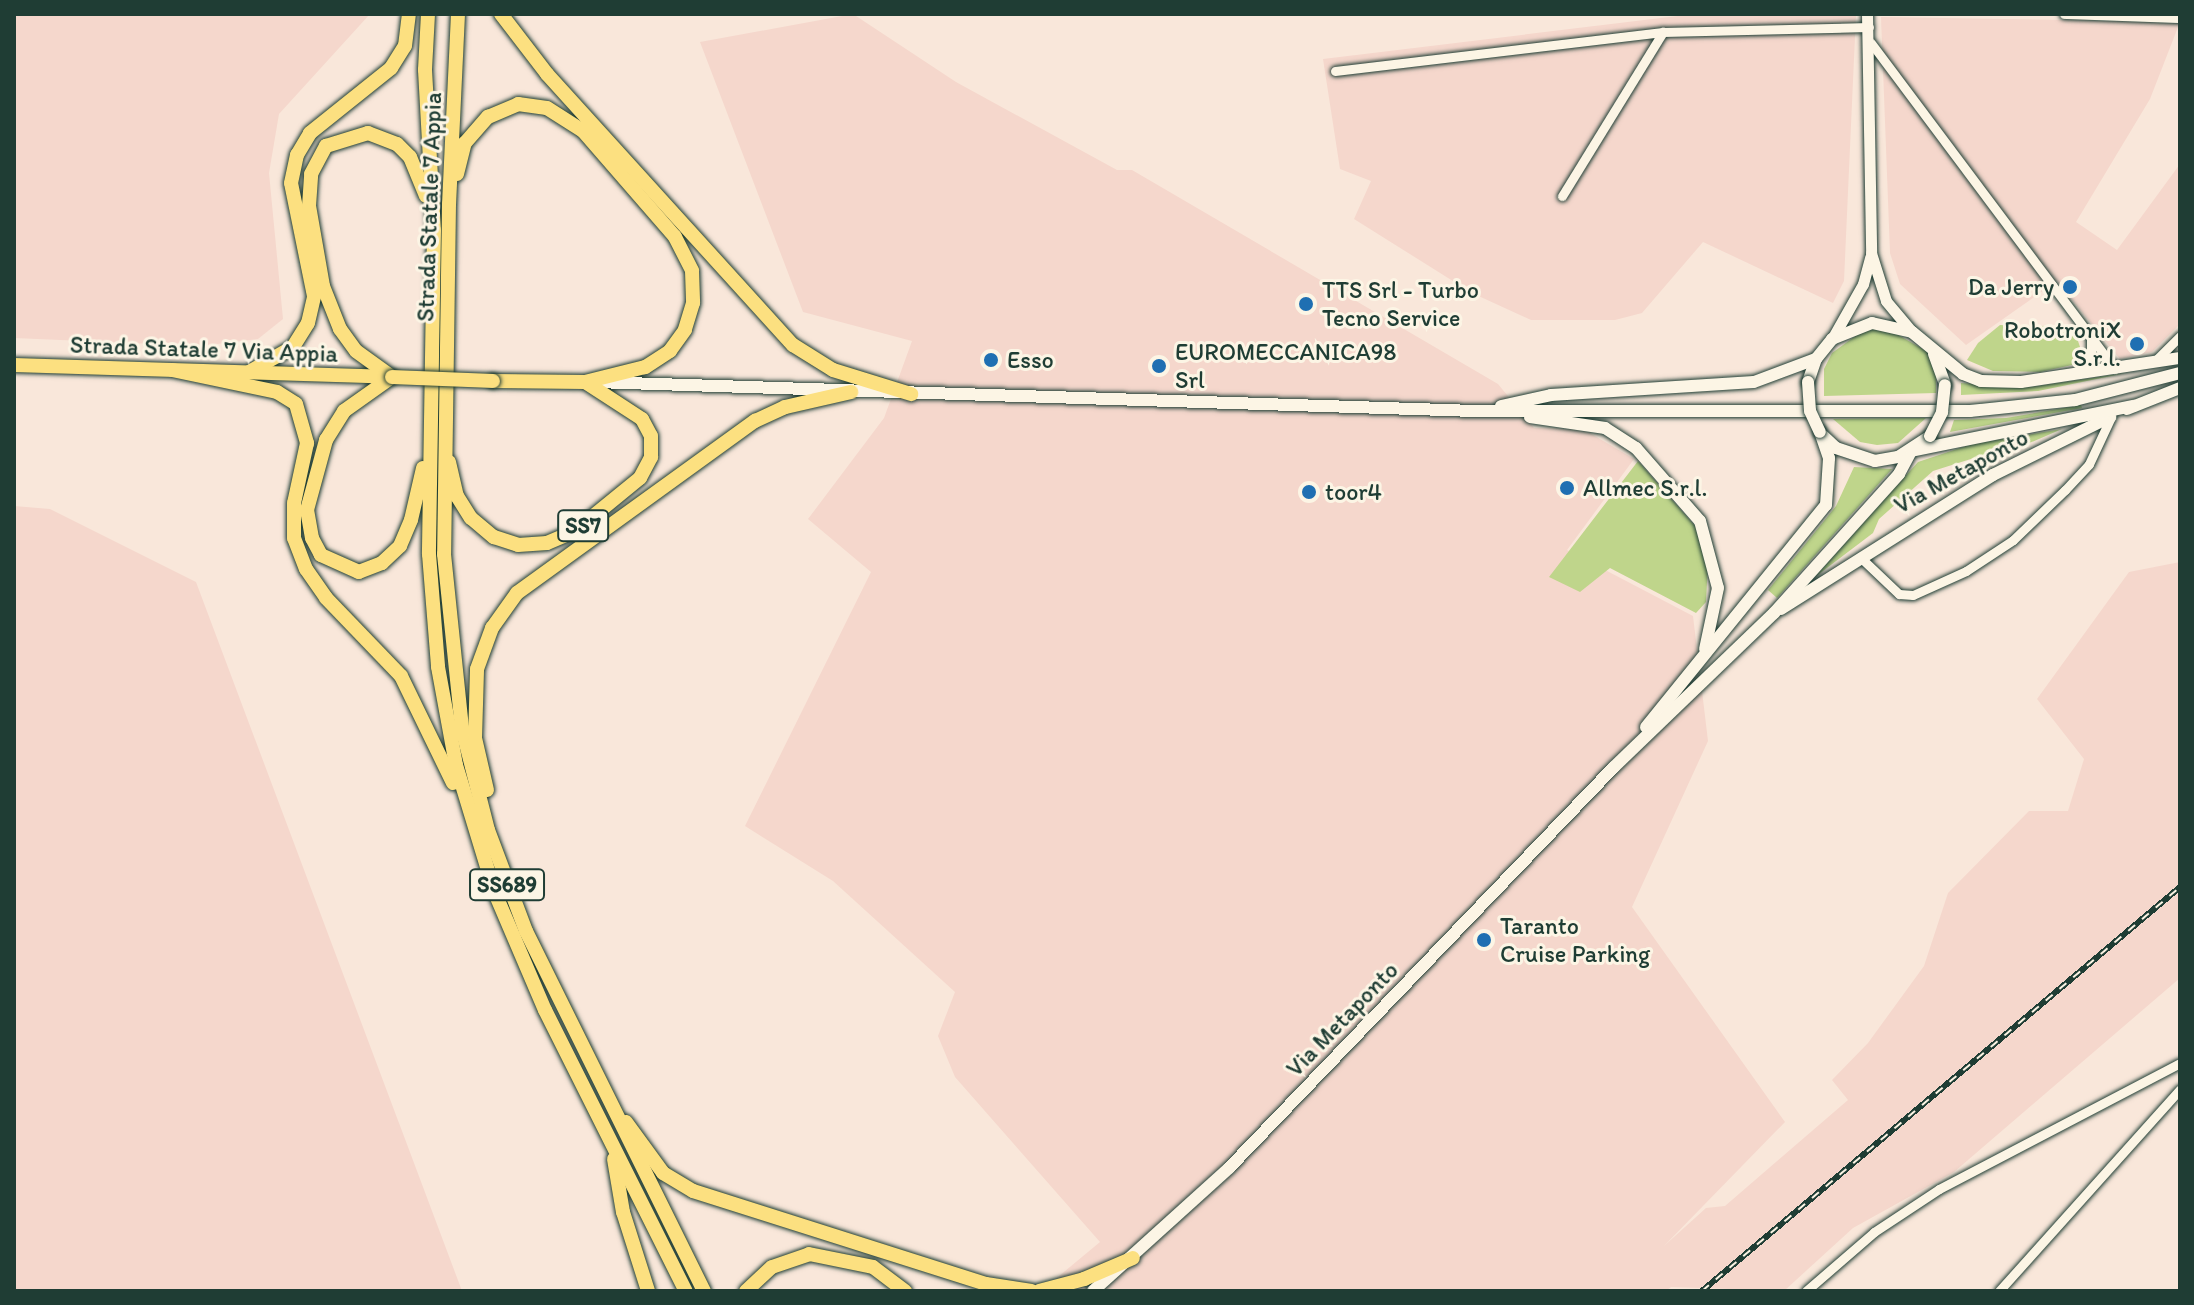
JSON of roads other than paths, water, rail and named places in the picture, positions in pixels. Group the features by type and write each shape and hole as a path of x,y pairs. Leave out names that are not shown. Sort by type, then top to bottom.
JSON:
{"main road":[{"path":"249,372 293,347 308,323 314,296 291,183 297,155 310,133 391,68 405,46 409,14"},
{"name":"Strada Statale 7 Appia","path":"428,14 425,70 434,230 437,402"},
{"name":"Strada Statale 7 Appia","path":"437,402 458,14"},
{"path":"501,14 547,74 793,345 833,370 911,394"},
{"name":"Strada Statale 7 Via Appia","path":"14,365 585,382 645,367 670,351 685,330 693,303 692,271 675,237 583,131 547,108 518,104 488,117 465,143 449,204"},
{"path":"434,230 420,173 397,144 368,133 350,135 318,157 309,206 323,286 340,329 356,351 392,377 344,411 326,440 307,510 312,538 321,555 359,572 382,563 400,546 436,441"},
{"path":"1614,767 1826,505 1829,458 1810,411 1808,382 1816,359 1832,339 1872,323 1912,332 1930,348 1981,381 2079,375 2180,358"},
{"path":"1614,767 1774,613 1899,474 1911,451 1930,436 1942,412 1945,385 1930,348"},
{"path":"1476,411 1551,395 1754,382 1816,359"},
{"path":"172,370 277,392 296,404 307,443 294,503 294,538 306,569 326,598 401,676 481,831"},
{"path":"585,382 1476,411 1970,411 2075,400 2180,373"},
{"name":"SS7","path":"436,441 457,496 471,518 494,537 518,545 547,543 575,531 615,503 640,478 651,457 651,436 642,419 585,382"},
{"name":"Via Metaponto","path":"1774,613 1993,475 2133,406 2180,388"},
{"path":"481,831 490,805 475,738 475,687 485,642 507,604 546,568 755,421 785,407 851,392"},
{"name":"SS689","path":"437,402 429,554 438,667 481,831 545,1010 686,1291"},
{"path":"1820,432 1858,459 1887,460 1911,451 2133,406"},
{"path":"1476,411 1605,428 1657,469 1700,521 1712,552 1718,588 1703,656"},
{"name":"Via Metaponto","path":"1093,1291 1229,1168 1614,767"},
{"name":"SS689","path":"481,831 609,1105 704,1291"},
{"path":"609,1105 663,1173 693,1191 986,1284 1031,1291"},
{"path":"612,1142 623,1212 648,1291"},
{"path":"746,1291 772,1267 809,1254 873,1267 905,1291"},
{"path":"1039,1291 1133,1258"}],"street":[{"path":"2064,14 2180,18"},
{"path":"1335,71 1663,32 1868,20 1871,43 1871,253 1863,284 1832,339"},
{"path":"1562,196 1663,32"},
{"path":"1871,43 2115,369"},
{"path":"1871,253 1886,301 1912,332"},
{"path":"2154,362 2180,336"},
{"path":"2079,375 2091,356 2091,337"},
{"path":"1860,557 1899,594 1913,595 1966,571 2013,540 2065,490 2089,464 2111,417"},
{"path":"1806,1291 1874,1232 1939,1189 2180,1063"},
{"path":"1999,1291 2180,1089"}],"railway":[{"path":"1702,1291 2180,887"}],"place":[{"name":"Da Jerry","path":"2070,287"},
{"name":"TTS Srl - Turbo Tecno Service","path":"1306,304"},
{"name":"RobotroniX S.r.l.","path":"2137,344"},
{"name":"Esso","path":"991,360"},
{"name":"EUROMECCANICA98 Srl","path":"1159,366"},
{"name":"Allmec S.r.l.","path":"1567,488"},
{"name":"toor4","path":"1309,492"},
{"name":"Taranto Cruise Parking","path":"1484,940"}]}
